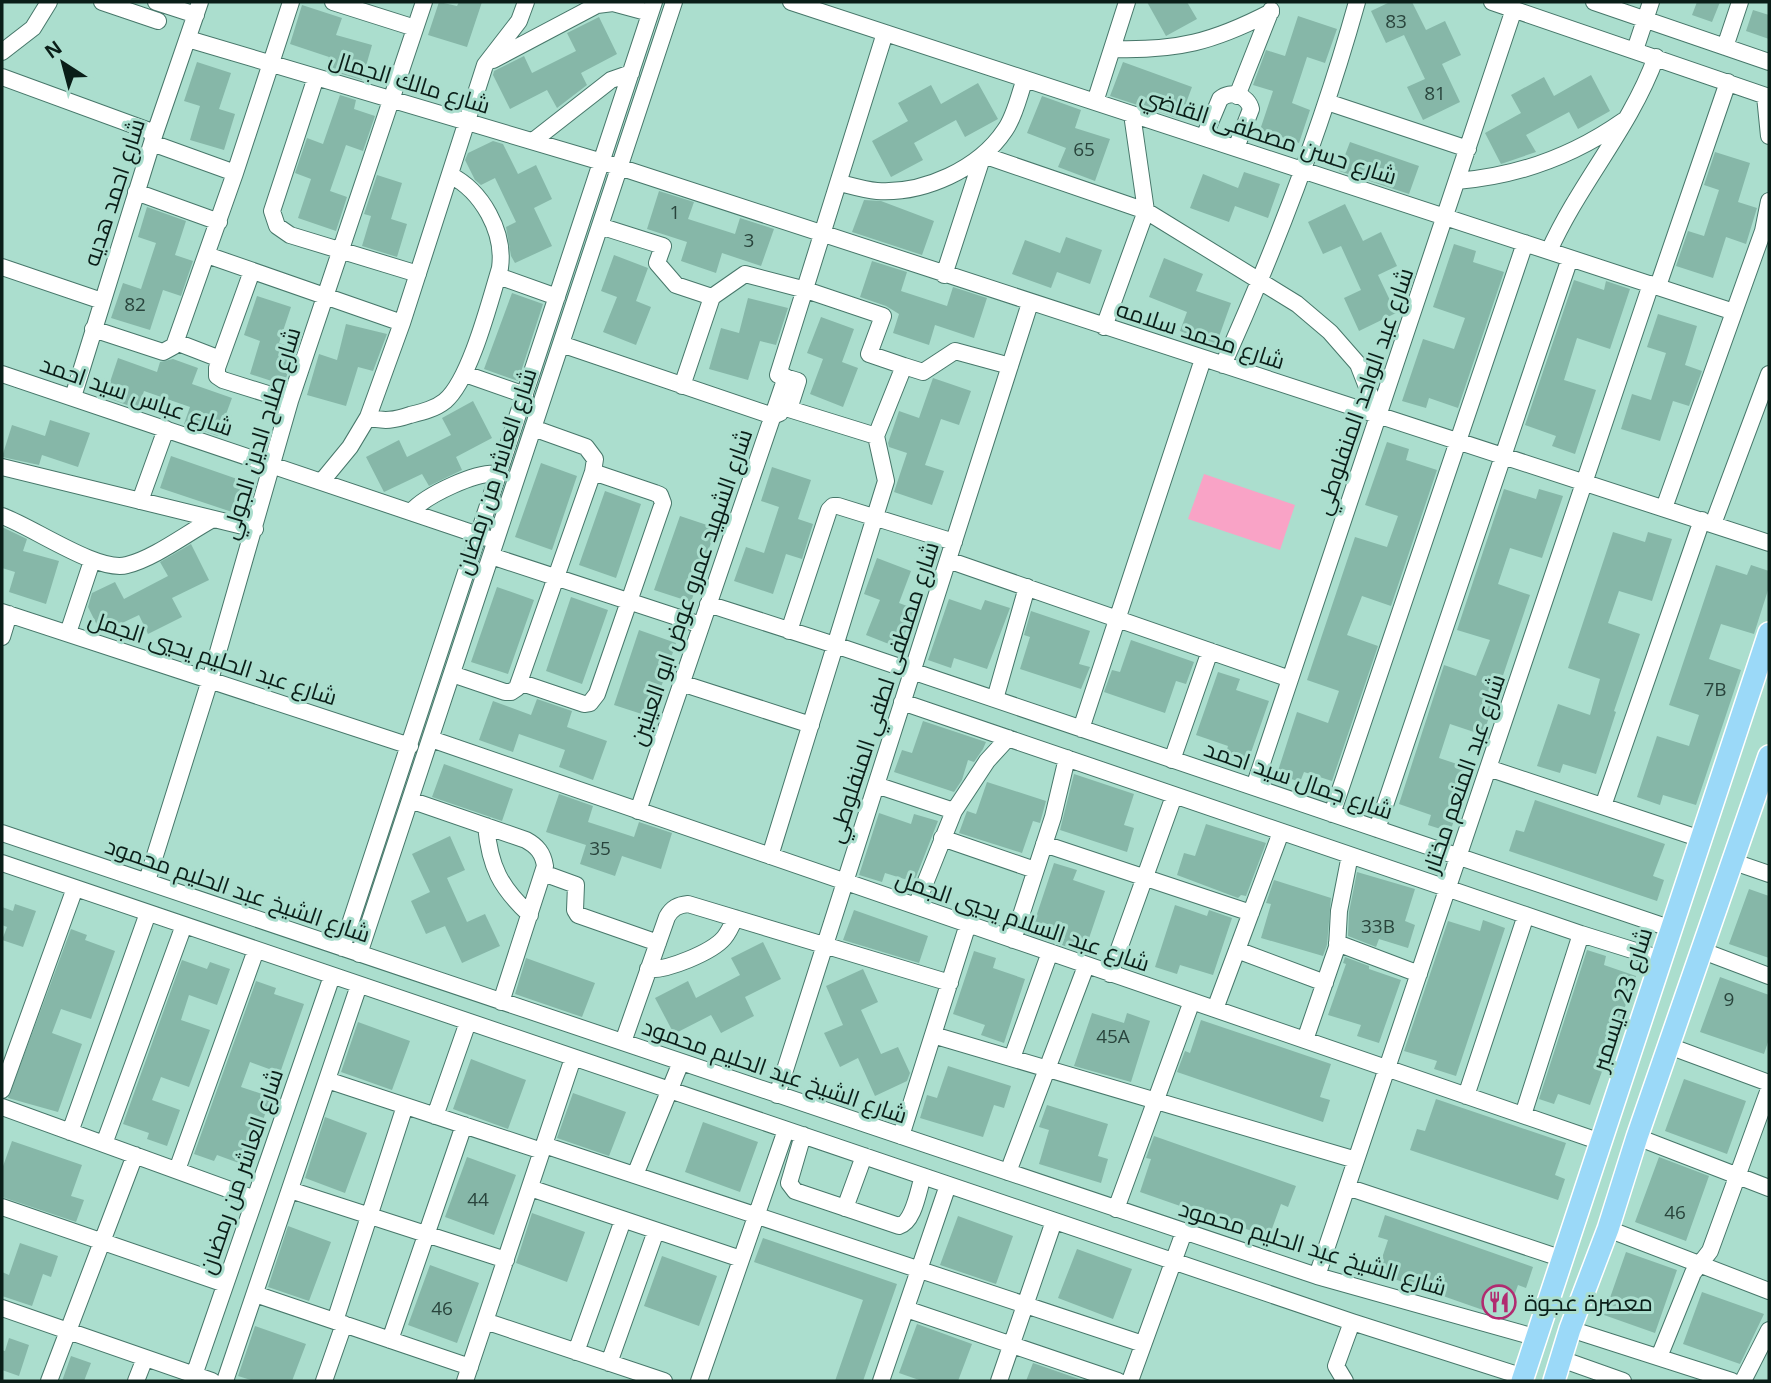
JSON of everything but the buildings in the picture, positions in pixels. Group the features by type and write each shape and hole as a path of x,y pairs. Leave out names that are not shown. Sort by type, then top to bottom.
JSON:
{"main road":[{"name":"شارع 23 ديسمبر","path":"1523,1379 1701,839 1761,686 1769,633"},
{"path":"1554,1381 1769,760"}],"street":[{"path":"2,52 33,28 49,2"},
{"path":"102,2 158,21"},
{"path":"156,2 198,8"},
{"path":"93,329 163,352 171,349 176,342 219,222 291,2"},
{"path":"333,2 415,28"},
{"name":"شارع صلاح الدين الجولي","path":"147,881 255,529 290,401 424,2"},
{"path":"322,481 350,447 368,417 402,323 485,65 519,22 526,2"},
{"name":"شارع العاشر من رمضان","path":"359,954 674,2"},
{"name":"شارع حسن مصطفى القاضي","path":"791,2 1734,312"},
{"path":"1095,102 1128,2"},
{"path":"1223,365 1260,282 1304,170 1356,2"},
{"path":"1492,2 1767,97 1769,136"},
{"path":"1594,2 1769,62"},
{"path":"1635,50 1651,2"},
{"path":"1725,47 1740,2"},
{"path":"485,65 585,7 613,3 652,7"},
{"name":"شارع العاشر من رمضان","path":"342,948 652,7"},
{"path":"1112,49 1154,50 1195,44 1234,31 1273,7"},
{"path":"1237,96 1273,7"},
{"name":"شارع احمد هديه","path":"73,397 136,192 198,8"},
{"name":"شارع عبد الواحد المنفلوطي","path":"1254,787 1514,9"},
{"name":"شارع الشهيد عمرو عوض ابو العينين","path":"789,409 798,381 778,375 824,236 885,33"},
{"name":"شارع مالك الجمال","path":"188,39 619,167"},
{"path":"1549,251 1574,200 1629,117 1644,89 1656,57"},
{"path":"533,141 611,80 631,73"},
{"path":"2,77 235,173"},
{"path":"316,77 272,211 277,226 290,235 418,274"},
{"path":"839,183 878,191 916,188 953,174 983,155 1006,129 1025,79"},
{"name":"شارع عبد المنعم مختار","path":"1317,1276 1584,482 1728,82"},
{"path":"1204,137 1220,99 1225,94 1245,98 1250,102 1251,109 1236,148"},
{"path":"1327,102 1468,149"},
{"path":"1104,327 1146,211 1132,114"},
{"path":"1457,181 1514,173 1545,163 1575,151 1629,117"},
{"path":"983,155 1146,211 1297,304 1337,340 1358,364 1378,415"},
{"path":"944,275 983,155"},
{"name":"شارع محمد سلامه","path":"619,167 1769,544"},
{"path":"368,417 382,421 395,420 434,408 452,394 465,374 502,260 499,235 477,196 465,184 450,175"},
{"path":"136,192 219,222"},
{"path":"1664,508 1763,231 1769,201"},
{"path":"600,226 663,246 657,263 676,285 712,297"},
{"path":"1332,814 1525,243"},
{"path":"207,255 402,323"},
{"path":"1377,829 1570,258"},
{"path":"2,267 102,301"},
{"path":"252,271 216,372 223,380 290,401"},
{"path":"682,386 712,297 744,274 806,290 883,316 869,354 923,372 955,351 1010,366"},
{"path":"498,276 557,297"},
{"name":"شارع مصطفى لطفي المنفلوطي","path":"778,1095 1030,303"},
{"path":"176,342 220,359"},
{"path":"561,344 772,416 789,409 876,436"},
{"path":"1080,729 1203,359"},
{"path":"770,856 886,481 876,436 904,366"},
{"path":"465,374 525,395"},
{"path":"1603,806 1708,522 1769,374"},
{"name":"شارع عباس سيد احمد","path":"2,375 480,535 494,548 556,577 701,625"},
{"name":"شارع الشهيد عمرو عوض ابو العينين","path":"638,811 786,377"},
{"path":"452,674 505,692 512,692 519,682 593,472 595,459 586,447 533,428"},
{"path":"141,501 166,429"},
{"path":"2,467 255,529"},
{"path":"519,682 584,704 590,703 597,694 663,503 662,498 655,493 593,472"},
{"path":"411,512 425,500 477,475 500,474"},
{"path":"789,631 829,510 833,506 954,542"},
{"path":"2,516 107,566 124,566 139,561 213,519"},
{"path":"948,560 1290,679"},
{"path":"68,633 92,561"},
{"path":"995,699 1027,587"},
{"name":"شارع جمال سيد احمد","path":"708,604 1672,929"},
{"path":"2,637 5,613"},
{"name":"شارع عبد الحليم يحيي الجمل","path":"5,613 410,746"},
{"path":"1172,760 1210,651"},
{"path":"681,683 811,724"},
{"path":"902,702 1661,959"},
{"path":"916,906 954,811 987,761 1008,738"},
{"name":"شارع عبد السلام يحيي الجمل","path":"431,739 1601,1142"},
{"path":"1013,940 1044,844 1067,758"},
{"path":"1488,768 1701,839"},
{"path":"876,785 954,811"},
{"path":"1110,974 1174,796"},
{"path":"410,800 534,844 544,857 543,873 502,1002"},
{"path":"486,826 489,852 497,876 511,897 530,915"},
{"path":"1215,1009 1281,832"},
{"name":"شارع الشيخ عبد الحليم محمود","path":"2,833 1317,1276 1538,1338"},
{"path":"942,838 1035,870"},
{"path":"22,870 33,844"},
{"path":"1044,844 1251,913"},
{"path":"1305,1040 1337,943 1339,911 1350,855"},
{"path":"1734,862 1769,874"},
{"path":"2,863 1523,1379"},
{"path":"543,873 576,885 575,910 578,915 658,943"},
{"path":"2,1090 75,888"},
{"path":"622,1042 670,911 681,904 950,983"},
{"path":"70,1132 148,913"},
{"path":"1466,1096 1526,915"},
{"path":"648,969 667,968 711,948 726,936 735,918"},
{"path":"104,1144 184,925"},
{"path":"901,1136 968,925"},
{"path":"1523,1115 1581,934"},
{"path":"1337,943 1419,974"},
{"path":"177,1170 256,950"},
{"path":"1237,950 1325,983"},
{"path":"1703,951 1769,976"},
{"path":"1012,1058 1050,953"},
{"path":"1008,1172 1086,966"},
{"name":"شارع العاشر من رمضان","path":"193,1378 332,976"},
{"path":"225,1381 359,985"},
{"path":"1116,1209 1192,1002"},
{"path":"435,1116 468,1022"},
{"path":"933,1034 1356,1160"},
{"path":"1670,1046 1769,1083"},
{"path":"255,1294 390,1340 467,1374 573,1058"},
{"path":"635,1175 681,1062"},
{"path":"327,1080 464,1125 635,1175 1143,1344"},
{"path":"1659,1357 1693,1273 1710,1251 1769,1089"},
{"path":"324,1381 369,1216 405,1106"},
{"path":"2,1107 255,1199"},
{"path":"390,1340 464,1125"},
{"path":"699,1381 786,1130"},
{"path":"803,1135 789,1183 790,1188 845,1208 903,1225 909,1219 923,1176"},
{"path":"1637,1137 1769,1188"},
{"path":"49,1381 135,1155"},
{"path":"845,1208 863,1156"},
{"path":"881,1381 948,1185"},
{"path":"1347,1187 1563,1259"},
{"path":"530,1188 741,1259"},
{"path":"290,1190 506,1260"},
{"path":"2,1207 225,1284"},
{"path":"576,1352 623,1220"},
{"path":"999,1381 1054,1221"},
{"path":"1608,1229 1769,1291"},
{"path":"608,1363 656,1231"},
{"path":"1130,1381 1184,1232"},
{"path":"2,1308 145,1358 193,1378 212,1381"},
{"path":"906,1309 1118,1381"},
{"path":"485,1321 664,1381"},
{"path":"1345,1381 1336,1366 1352,1322"},
{"path":"1570,1329 1732,1381"},
{"path":"1743,1381 1769,1330"},
{"path":"136,1381 145,1358"},
{"path":"1561,1359 1623,1381"}],"shaded area":[{"path":"1204,474 1295,505 1280,550 1188,519"}],"place":[{"name":"معصرة عجوة","path":"1499,1302"}]}
